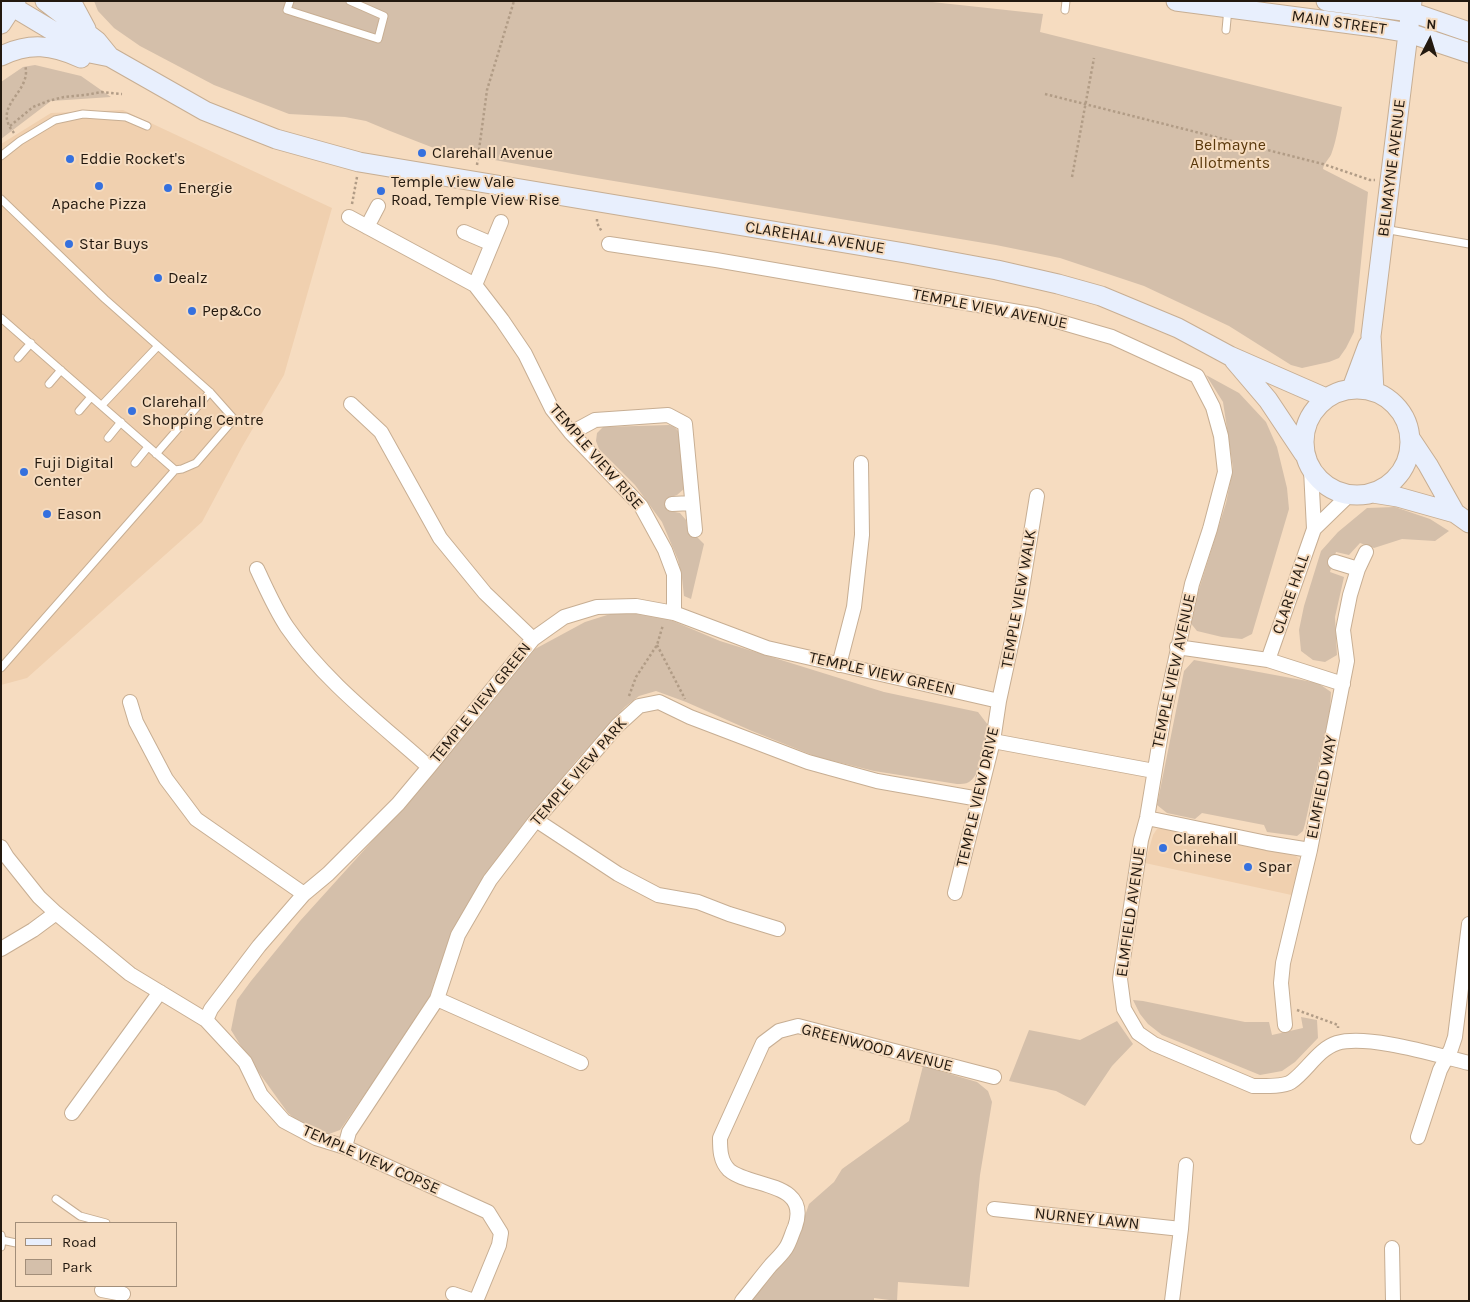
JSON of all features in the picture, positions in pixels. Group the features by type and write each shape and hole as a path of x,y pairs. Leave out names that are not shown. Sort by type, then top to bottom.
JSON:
{"main road":[{"name":"CLAREHALL AVENUE","path":"45,1 97,40 110,57"},
{"path":"71,1 90,36"},
{"name":"MAIN STREET","path":"1176,1 1409,33 1469,54"},
{"name":"MAIN STREET","path":"1326,1 1412,6 1469,32"},
{"name":"CLAREHALL AVENUE","path":"10,3 90,53 110,57 205,111 276,140 359,162 905,253 997,270 1058,284 1101,296 1178,328 1230,356 1326,398"},
{"path":"1,24 10,3"},
{"name":"BELMAYNE AVENUE","path":"1374,391 1371,336 1412,6"},
{"path":"1,56 11,51 38,46 67,52 107,70 129,68"},
{"name":"BELMAYNE AVENUE","path":"1352,388 1371,336"},
{"name":"CLAREHALL AVENUE","path":"1230,356 1268,400 1308,463"},
{"path":"1373,493 1392,482 1403,468 1407,461 1410,438 1402,412 1390,400 1374,391 1352,388 1326,398 1316,407 1307,423 1303,438 1308,463 1322,482 1335,490 1349,494 1373,493 1398,497 1462,518"},
{"path":"1410,438 1462,518"}],"street":[{"path":"367,227 378,206"},
{"name":"TEMPLE VIEW RISE","path":"348,217 474,285 502,320 525,354 552,409 571,433 640,506 665,550 674,574 674,613"},
{"path":"474,285 500,222"},
{"path":"464,232 492,244"},
{"name":"TEMPLE VIEW AVENUE","path":"609,244 716,260 1036,315 1112,337 1197,376 1213,407 1221,436 1225,472 1210,530 1192,584 1177,647 1147,818"},
{"path":"350,404 381,432 440,538 485,593 533,639"},
{"path":"571,433 595,420 668,415 685,424 695,530"},
{"path":"839,665 854,606 862,535 861,463"},
{"name":"CLARE HALL","path":"1268,660 1314,529 1308,463"},
{"name":"CLARE HALL","path":"1314,529 1349,494"},
{"name":"TEMPLE VIEW WALK","path":"999,702 1018,613 1038,496"},
{"path":"672,504 692,503"},
{"name":"ELMFIELD WAY","path":"1285,1025 1281,983 1283,963 1310,850 1347,661 1343,630 1350,595 1358,569 1366,552"},
{"path":"1335,562 1358,569"},
{"path":"257,569 286,626 309,656 343,690 429,767"},
{"name":"TEMPLE VIEW GREEN","path":"206,1020 211,1009 259,946 304,894 328,874 398,804 533,639 564,617 597,607 636,606 674,613 766,648 999,702"},
{"path":"1177,647 1268,660 1342,684"},
{"path":"130,702 136,722 166,779 196,819 304,894"},
{"name":"TEMPLE VIEW PARK","path":"345,1147 349,1132 437,998 458,935 490,880 536,820 617,726 639,706 659,702 690,717 808,762 877,781 979,799"},
{"name":"TEMPLE VIEW DRIVE","path":"955,893 993,741 999,702"},
{"name":"TEMPLE VIEW AVENUE","path":"993,741 1154,771"},
{"path":"1147,818 1310,850"},
{"name":"ELMFIELD AVENUE","path":"1147,818 1140,840 1120,979 1124,1009 1138,1033 1154,1044 1253,1086 1290,1083 1321,1053 1337,1043 1365,1040 1469,1063"},
{"path":"536,820 618,874 658,895 698,902 778,929"},
{"name":"TEMPLE VIEW COPSE","path":"1,847 39,897 56,913 130,974 206,1020 244,1062 261,1095 284,1121 316,1138 345,1147 488,1212 500,1233 500,1245 475,1301"},
{"path":"1,949 33,930 56,913"},
{"path":"1418,1137 1440,1070 1455,1037 1469,924"},
{"path":"72,1113 160,992"},
{"path":"437,998 580,1063"},
{"name":"GREENWOOD AVENUE","path":"742,1301 787,1247 798,1213 795,1204 788,1194 776,1187 739,1176 730,1170 723,1162 720,1150 720,1138 763,1044 779,1031 798,1026 994,1077"},
{"path":"1172,1301 1181,1229 1186,1165"},
{"name":"NURNEY LAWN","path":"994,1209 1181,1229"},
{"path":"1392,1248 1393,1301"},
{"path":"102,1290 124,1293"},
{"path":"453,1294 475,1301"}],"lane":[{"path":"290,1 287,10 378,39 384,16 350,1"},
{"path":"1065,10 1066,1"},
{"path":"1226,30 1228,8"},
{"path":"1,156 20,141 56,120 84,114 126,116 147,126"},
{"path":"1,199 90,286 210,392 234,419 196,463 175,470 1,668"},
{"path":"1384,229 1469,244"},
{"path":"1,318 175,470"},
{"path":"18,358 31,343"},
{"path":"102,405 158,346"},
{"path":"49,384 61,370"},
{"path":"156,454 210,392"},
{"path":"78,411 92,397"},
{"path":"108,438 121,422"},
{"path":"135,463 148,447"},
{"path":"56,1199 80,1216 102,1222"},
{"path":"2,1241 15,1243"}],"path":[{"path":"475,181 487,90 514,1"},
{"path":"20,141 6,118 11,101 23,84 26,76 27,70 23,58"},
{"path":"1072,178 1094,58"},
{"path":"10,126 33,107 48,101 102,92 122,94"},
{"path":"1045,94 1323,164 1370,180 1390,181"},
{"path":"348,217 359,171 359,162"},
{"path":"600,203 597,222 609,244"},
{"path":"628,700 636,677 657,645 666,618 674,613"},
{"path":"657,645 686,702 690,717"},
{"path":"1283,1009 1296,1009 1338,1025 1337,1043"}],"shaded area":[{"name":"Clarehall Shopping Centre","path":"123,110 332,208 284,375 242,447 202,522 27,678 1,685 1,144 51,113"},
{"path":"1164,828 1296,856 1301,861 1296,896 1145,863 1153,835 1157,829"}],"green space":[{"name":"Belmayne Allotments","path":"94,1 923,1 1043,14 1040,32 1342,107 1334,147 1323,169 1368,192 1354,332 1339,358 1302,368 1291,365 1229,326 1144,286 1060,258 996,245 439,150 366,121 345,117 289,114 214,85 140,46 114,28 98,11"},
{"path":"35,65 81,76 111,97 51,101 1,139 1,82 23,67"},
{"path":"1206,375 1239,393 1266,422 1277,447 1287,488 1289,509 1252,634 1242,639 1222,637 1197,631 1189,621 1226,503 1233,468 1223,402"},
{"path":"673,426 681,436 685,488 677,495 668,498 670,511 680,513 686,520 687,527 704,544 691,599 684,596 678,560 662,522 635,485 599,449 596,441 597,433 603,427"},
{"path":"1395,507 1430,519 1449,531 1435,541 1402,539 1374,548 1360,543 1349,555 1336,552 1330,572 1344,577 1335,617 1337,655 1325,662 1313,660 1301,651 1299,630 1304,606 1321,551 1338,532 1367,508"},
{"path":"623,610 666,618 720,641 884,692 978,712 988,725 985,747 978,771 969,782 957,784 874,771 817,757 656,691 639,696 625,707 575,762 489,870 460,919 426,1006 340,1130 329,1134 301,1124 288,1113 247,1056 231,1030 237,1000 300,921 412,797 535,649 585,622"},
{"path":"1194,660 1318,683 1331,692 1330,711 1305,824 1303,831 1297,836 1267,832 1264,825 1202,813 1195,819 1167,813 1157,805 1184,671"},
{"path":"1133,1000 1245,1022 1269,1022 1272,1035 1303,1028 1301,1017 1317,1020 1318,1038 1295,1062 1282,1071 1260,1075 1162,1035 1148,1024"},
{"path":"1117,1021 1133,1044 1112,1066 1085,1106 1056,1091 1009,1081 1029,1030 1080,1040"},
{"path":"923,1066 977,1082 988,1091 992,1102 980,1175 969,1287 898,1282 897,1301 874,1298 874,1301 749,1301 801,1227 809,1204 834,1182 842,1169 909,1121"}],"place":[{"name":"Clarehall Avenue","path":"422,153"},
{"name":"Eddie Rocket's","path":"70,159"},
{"name":"Apache Pizza","path":"99,186"},
{"name":"Energie","path":"168,188"},
{"name":"Temple View Vale Road, Temple View Rise","path":"381,191"},
{"name":"Star Buys","path":"69,244"},
{"name":"Dealz","path":"158,278"},
{"name":"Pep&Co","path":"192,311"},
{"name":"Clarehall Shopping Centre","path":"132,411"},
{"name":"Fuji Digital Center","path":"24,472"},
{"name":"Eason","path":"47,514"},
{"name":"Clarehall Chinese","path":"1163,848"},
{"name":"Spar","path":"1248,867"}]}
